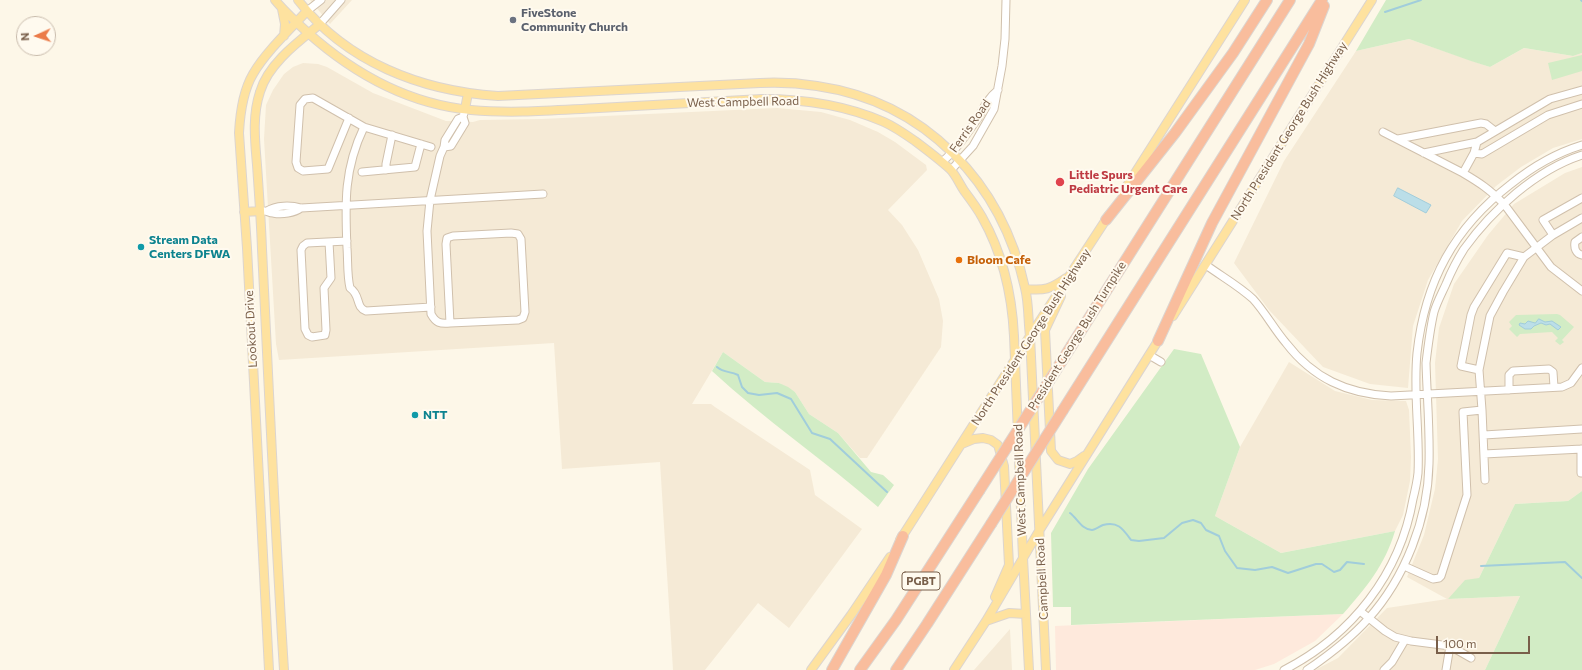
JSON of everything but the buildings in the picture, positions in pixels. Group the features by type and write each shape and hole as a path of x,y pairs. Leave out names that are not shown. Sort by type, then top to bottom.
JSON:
{"highway":[{"path":"1106,220 1179,127 1233,53 1267,0"},
{"name":"President George Bush Turnpike","path":"860,670 896,620 979,491 1290,0"},
{"name":"PGBT","path":"896,670 991,524 1322,0"},
{"path":"1158,341 1212,223 1309,44 1326,0"},
{"path":"832,670 886,576 903,536"}],"main road":[{"name":"West Campbell Road","path":"275,0 296,22 347,65 382,85 464,113 516,112 762,99 794,99 834,105 883,122 898,129 942,162 951,170 982,216 989,230 1004,272 1013,315 1029,670"},
{"name":"West Campbell Road","path":"298,0 319,25 350,50 375,64 419,82 443,89 468,94 498,96 760,82 792,82 846,92 876,102 892,109 925,130 961,161 984,190 999,215 1014,250 1026,289 1030,336 1039,531"},
{"name":"North President George Bush Highway","path":"811,670 876,579 1245,0"},
{"name":"North President George Bush Highway","path":"954,670 986,621 1039,531 1372,0"},
{"path":"281,8 285,24 284,36"},
{"name":"Lookout Drive","path":"269,670 239,133 241,111 252,75 259,64 307,11"},
{"name":"Lookout Drive","path":"284,670 273,496 267,354 264,211 254,123 260,89 269,72 287,53 319,25"},
{"path":"464,113 468,94"},
{"path":"244,212 264,211"},
{"path":"1026,289 1040,291 1048,290 1070,275"},
{"path":"1070,275 1045,330 1051,451 1058,460 1070,464 1077,461 1090,451"},
{"path":"252,354 267,354"},
{"path":"962,444 979,438 991,440 998,445 1004,466 1009,565 986,621"},
{"name":"Campbell Road","path":"1039,531 1046,670"},
{"path":"986,621 1009,613 1026,614"}],"street":[{"path":"307,11 321,0"},
{"path":"319,25 341,0"},
{"name":"Ferris Road","path":"951,170 961,161 973,146 994,109 1005,32 1006,0"},
{"name":"Ferris Road","path":"942,162 952,153 978,117 989,97 998,89"},
{"path":"1424,153 1477,142 1541,104 1582,90"},
{"path":"349,118 328,169 303,171 298,168 296,162 300,105 305,99 313,98 349,118 364,127 431,147"},
{"path":"1541,104 1548,115"},
{"path":"1474,154 1482,154 1548,115 1582,104"},
{"path":"450,323 446,244 447,238 453,236 511,232 518,234 521,239 525,312 523,318 518,320 441,324 435,321 431,314 427,231 430,200 440,156 444,147 444,140 458,119 464,113"},
{"path":"444,147 450,146 465,123 464,113"},
{"path":"1398,139 1481,123 1486,124 1495,131"},
{"path":"453,126 460,131"},
{"path":"364,127 354,149 350,166 345,205 350,288 355,291 362,310 366,311 430,307"},
{"path":"1383,132 1483,184 1504,204 1551,268 1582,291"},
{"path":"386,170 392,135"},
{"path":"1463,173 1474,154 1477,142"},
{"path":"362,172 415,168 421,144"},
{"path":"1284,670 1321,648 1347,626 1360,612 1387,574 1402,542 1411,509 1418,474 1415,378 1417,352 1424,312 1434,281 1449,250 1471,220 1496,196 1527,171 1564,150 1582,145"},
{"path":"1307,670 1336,650 1369,618 1392,586 1404,566 1418,528 1428,482 1429,464 1426,363 1434,311 1456,262 1465,248 1504,204 1521,188 1556,166 1582,155"},
{"path":"264,211 272,207 295,206 301,208 543,194"},
{"path":"1553,235 1543,220 1582,198"},
{"path":"1485,480 1484,435 1479,370 1490,316 1524,257 1553,235 1582,218"},
{"path":"1582,237 1575,242 1574,247 1577,252 1582,255"},
{"path":"329,242 331,278 324,288 326,330 325,335 312,337 308,335 305,329 302,246 307,243 347,241"},
{"path":"1479,370 1461,366 1474,307 1507,253 1524,257"},
{"path":"1206,265 1243,291 1253,300 1298,358 1319,375 1353,391 1376,395 1562,387 1571,383 1582,368"},
{"path":"1149,355 1161,362"},
{"path":"1509,390 1509,375 1513,371 1549,369 1553,372 1554,387"},
{"path":"1404,566 1434,579 1441,576 1467,495 1463,412 1482,410"},
{"path":"1484,435 1582,429"},
{"path":"1484,454 1581,449 1581,473"},
{"path":"1360,612 1385,631 1405,640 1450,646 1471,658"},
{"path":"1384,670 1392,662 1405,640"},
{"path":"1446,670 1450,646"}],"shaded area":[{"path":"310,0 352,0 330,24"},
{"path":"1409,39 1490,67 1524,48 1573,56 1582,53 1582,139 1553,148 1521,167 1496,186 1462,221 1428,280 1413,326 1408,388 1370,384 1323,367 1269,310 1234,263 1284,161 1356,51"},
{"path":"303,63 318,64 327,67 373,93 446,121 473,122 480,120 541,119 777,108 821,112 850,120 878,132 895,142 926,165 927,170 888,210 902,225 918,250 939,299 943,321 941,347 867,458 860,458 838,433 809,414 795,392 779,383 765,382 723,352 692,404 711,404 810,470 815,495 862,529 789,628 758,603 705,670 673,670 660,462 562,469 554,343 279,360 276,344 264,139 266,105 273,90 284,74 293,67"},
{"path":"1582,167 1582,491 1568,501 1515,504 1479,578 1448,599 1520,596 1485,670 1315,670 1338,658 1387,608 1447,599 1407,577 1424,535 1435,489 1438,459 1435,363 1439,328 1454,284 1488,235 1514,204 1565,173"},
{"path":"1289,362 1335,391 1372,400 1406,401 1409,410 1411,457 1410,481 1403,515 1395,531 1281,553 1215,516 1240,447"},
{"path":"1343,614 1315,641 1274,664 1255,670 1056,670 1055,626"},
{"path":"1010,629 1012,670 974,670"}],"green space":[{"path":"1386,0 1582,0 1582,53 1573,56 1524,48 1490,67 1409,39 1356,51"},
{"path":"1582,55 1582,71 1552,80 1548,63"},
{"path":"1557,314 1574,327 1562,340 1564,342 1560,345 1555,341 1558,338 1552,332 1520,334 1517,337 1509,329 1512,326 1509,322 1516,315"},
{"path":"1174,349 1201,354 1240,447 1215,516 1281,553 1395,531 1386,555 1374,576 1343,614 1071,625 1071,607 1053,607 1051,533 1088,469"},
{"path":"723,352 765,382 779,383 795,392 809,414 838,433 871,472 883,475 894,485 878,507 732,389 712,371"},
{"path":"1582,491 1582,670 1485,670 1520,596 1448,599 1465,580 1479,578 1515,504 1568,501"}],"water":[{"path":"1398,188 1431,205 1426,213 1394,196"},
{"path":"1539,319 1545,322 1552,321 1561,327 1558,330 1550,324 1546,325 1541,323 1531,329 1525,329 1519,325 1520,323 1525,324 1528,321 1535,323"}],"waterway":[{"path":"1385,12 1421,0"},
{"path":"717,367 738,375 742,387 748,393 759,395 777,393 791,399 812,433 830,439 887,492"},
{"path":"1070,513 1085,528 1093,530 1103,525 1113,524 1123,529 1131,540 1139,541 1164,538 1182,523 1193,520 1201,523 1206,530 1219,536 1225,551 1237,568 1255,570 1272,567 1288,573 1316,564 1322,564 1334,572 1340,570 1347,562 1364,564"},
{"path":"1481,566 1565,562 1582,578"}],"place":[{"name":"FiveStone Community Church","path":"513,20"},
{"name":"Little Spurs Pediatric Urgent Care","path":"1060,182"},
{"name":"Stream Data Centers DFWA","path":"141,247"},
{"name":"Bloom Cafe","path":"959,260"},
{"name":"NTT","path":"415,415"}]}
